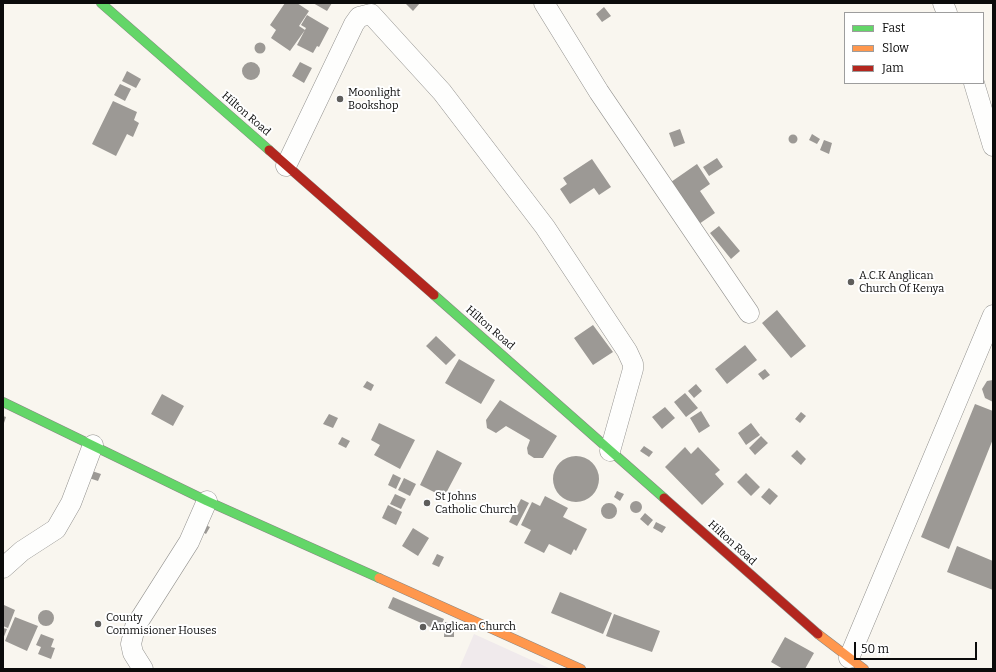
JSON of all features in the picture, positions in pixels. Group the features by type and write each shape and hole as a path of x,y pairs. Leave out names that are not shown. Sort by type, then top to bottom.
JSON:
{"street":[{"name":"Hilton Road","path":"101,3 805,624 856,663"},
{"path":"544,3 599,92 749,313"},
{"path":"286,166 354,24 359,17 371,14 442,92 545,227 627,351 633,364 633,369 610,451"},
{"path":"974,84 993,146"},
{"path":"856,663 993,315"},
{"path":"3,402 207,501 581,669"},
{"path":"3,568 22,551 56,529 71,503 93,445"},
{"path":"143,669 133,653 131,644 135,627 190,542 207,501"}],"shaded area":[{"path":"474,634 551,669 459,669"}],"building":[{"path":"285,3 297,3 309,11 299,26 305,30 290,51 271,38 276,30 270,25"},
{"path":"313,3 332,3 327,11"},
{"path":"405,3 420,3 413,11"},
{"path":"604,7 611,16 602,22 596,14"},
{"path":"307,15 329,28 319,47 317,46 313,53 297,45 306,28 301,25"},
{"path":"260,42 264,44 266,48 264,52 260,54 256,52 254,48 256,44"},
{"path":"251,62 257,65 260,71 257,77 251,80 245,77 242,71 245,65"},
{"path":"300,62 312,68 304,83 292,76"},
{"path":"127,71 141,79 136,88 122,81"},
{"path":"120,84 131,89 125,101 114,95"},
{"path":"113,101 137,112 134,120 139,123 133,137 127,134 116,156 92,144"},
{"path":"680,129 685,143 674,147 669,133"},
{"path":"793,134 798,139 793,144 788,139"},
{"path":"812,134 820,139 817,144 809,140"},
{"path":"824,140 832,143 829,154 820,150"},
{"path":"717,158 723,167 709,176 703,167"},
{"path":"592,159 611,187 599,195 594,188 570,204 560,189 567,184 563,178"},
{"path":"697,164 710,184 700,191 715,213 699,224 671,182"},
{"path":"719,226 740,251 731,259 710,233"},
{"path":"777,310 806,346 791,358 762,323"},
{"path":"593,325 613,352 593,365 574,338"},
{"path":"436,336 456,355 446,365 426,346"},
{"path":"745,345 757,360 727,384 715,369"},
{"path":"459,359 495,380 481,404 445,383"},
{"path":"765,369 770,375 763,380 758,374"},
{"path":"993,380 993,402 985,398 982,389 987,381"},
{"path":"367,381 374,385 371,391 363,387"},
{"path":"696,384 702,391 694,398 688,391"},
{"path":"685,393 698,408 686,417 674,402"},
{"path":"162,394 184,406 173,426 151,414"},
{"path":"500,400 557,436 543,458 534,458 528,454 527,448 530,440 506,426 496,433 487,428 486,420"},
{"path":"975,404 993,411 993,439 949,549 921,537"},
{"path":"665,407 675,418 662,429 652,417"},
{"path":"701,411 710,426 699,433 690,418"},
{"path":"801,412 806,416 800,423 795,419"},
{"path":"329,414 338,418 333,428 323,424"},
{"path":"3,416 6,417 3,426"},
{"path":"379,423 415,440 400,469 374,455 380,445 371,440"},
{"path":"751,423 760,435 746,445 738,433"},
{"path":"761,436 768,443 755,455 749,448"},
{"path":"342,437 350,441 346,448 338,444"},
{"path":"644,446 653,452 649,457 640,451"},
{"path":"685,447 691,454 698,447 720,470 715,474 724,484 702,505 665,467"},
{"path":"437,450 462,463 444,497 420,485"},
{"path":"797,450 806,459 801,465 791,456"},
{"path":"581,456 593,462 598,470 598,488 593,496 585,501 571,502 559,496 554,488 553,474 559,462 567,457"},
{"path":"92,471 101,474 98,481 89,478"},
{"path":"746,473 760,487 751,496 737,482"},
{"path":"393,474 401,478 396,489 388,485"},
{"path":"404,478 416,484 410,496 398,490"},
{"path":"769,488 778,496 770,505 761,497"},
{"path":"617,491 624,494 620,501 614,497"},
{"path":"395,494 406,499 401,509 390,504"},
{"path":"545,496 568,508 563,517 587,529 576,551 574,549 571,555 549,544 544,553 524,543 531,530 521,525 532,502 540,506"},
{"path":"521,499 529,503 517,526 509,522"},
{"path":"634,501 638,501 642,507 638,513 634,513 630,509 630,505"},
{"path":"609,503 616,508 617,511 612,518 609,519 602,514 601,511 606,504"},
{"path":"388,505 402,512 396,525 382,518"},
{"path":"645,513 653,520 648,526 640,519"},
{"path":"656,522 666,527 662,533 653,528"},
{"path":"203,524 210,527 206,534 199,530"},
{"path":"413,528 429,538 418,556 402,546"},
{"path":"957,546 993,561 993,590 947,572"},
{"path":"437,554 444,557 439,567 432,564"},
{"path":"560,592 612,613 603,634 551,613"},
{"path":"393,597 444,619 439,631 388,608"},
{"path":"4,605 15,610 8,628 3,626"},
{"path":"43,610 49,610 54,615 52,624 49,626 43,626 38,621 38,615"},
{"path":"614,614 660,631 652,652 606,636"},
{"path":"15,617 38,626 27,651 5,641"},
{"path":"445,622 454,622 454,637 444,637"},
{"path":"3,628 7,629 3,639"},
{"path":"41,634 54,639 51,647 55,648 51,659 38,654 41,647 36,645"},
{"path":"785,637 814,653 805,669 783,669 771,662"}],"traffic: fast":[{"path":"101,3 269,150"},
{"path":"434,295 664,498"},
{"path":"3,402 207,501 379,578"}],"traffic: slow":[{"path":"379,578 581,669"},
{"path":"818,634 864,669"}],"traffic: jam":[{"path":"269,150 434,295"},
{"path":"664,498 818,634"}],"place":[{"name":"Moonlight Bookshop","path":"340,99"},
{"name":"A.C.K Anglican Church Of Kenya","path":"851,282"},
{"name":"St Johns Catholic Church","path":"427,503"},
{"name":"County Commisioner Houses","path":"98,624"},
{"name":"Anglican Church","path":"423,627"}]}
